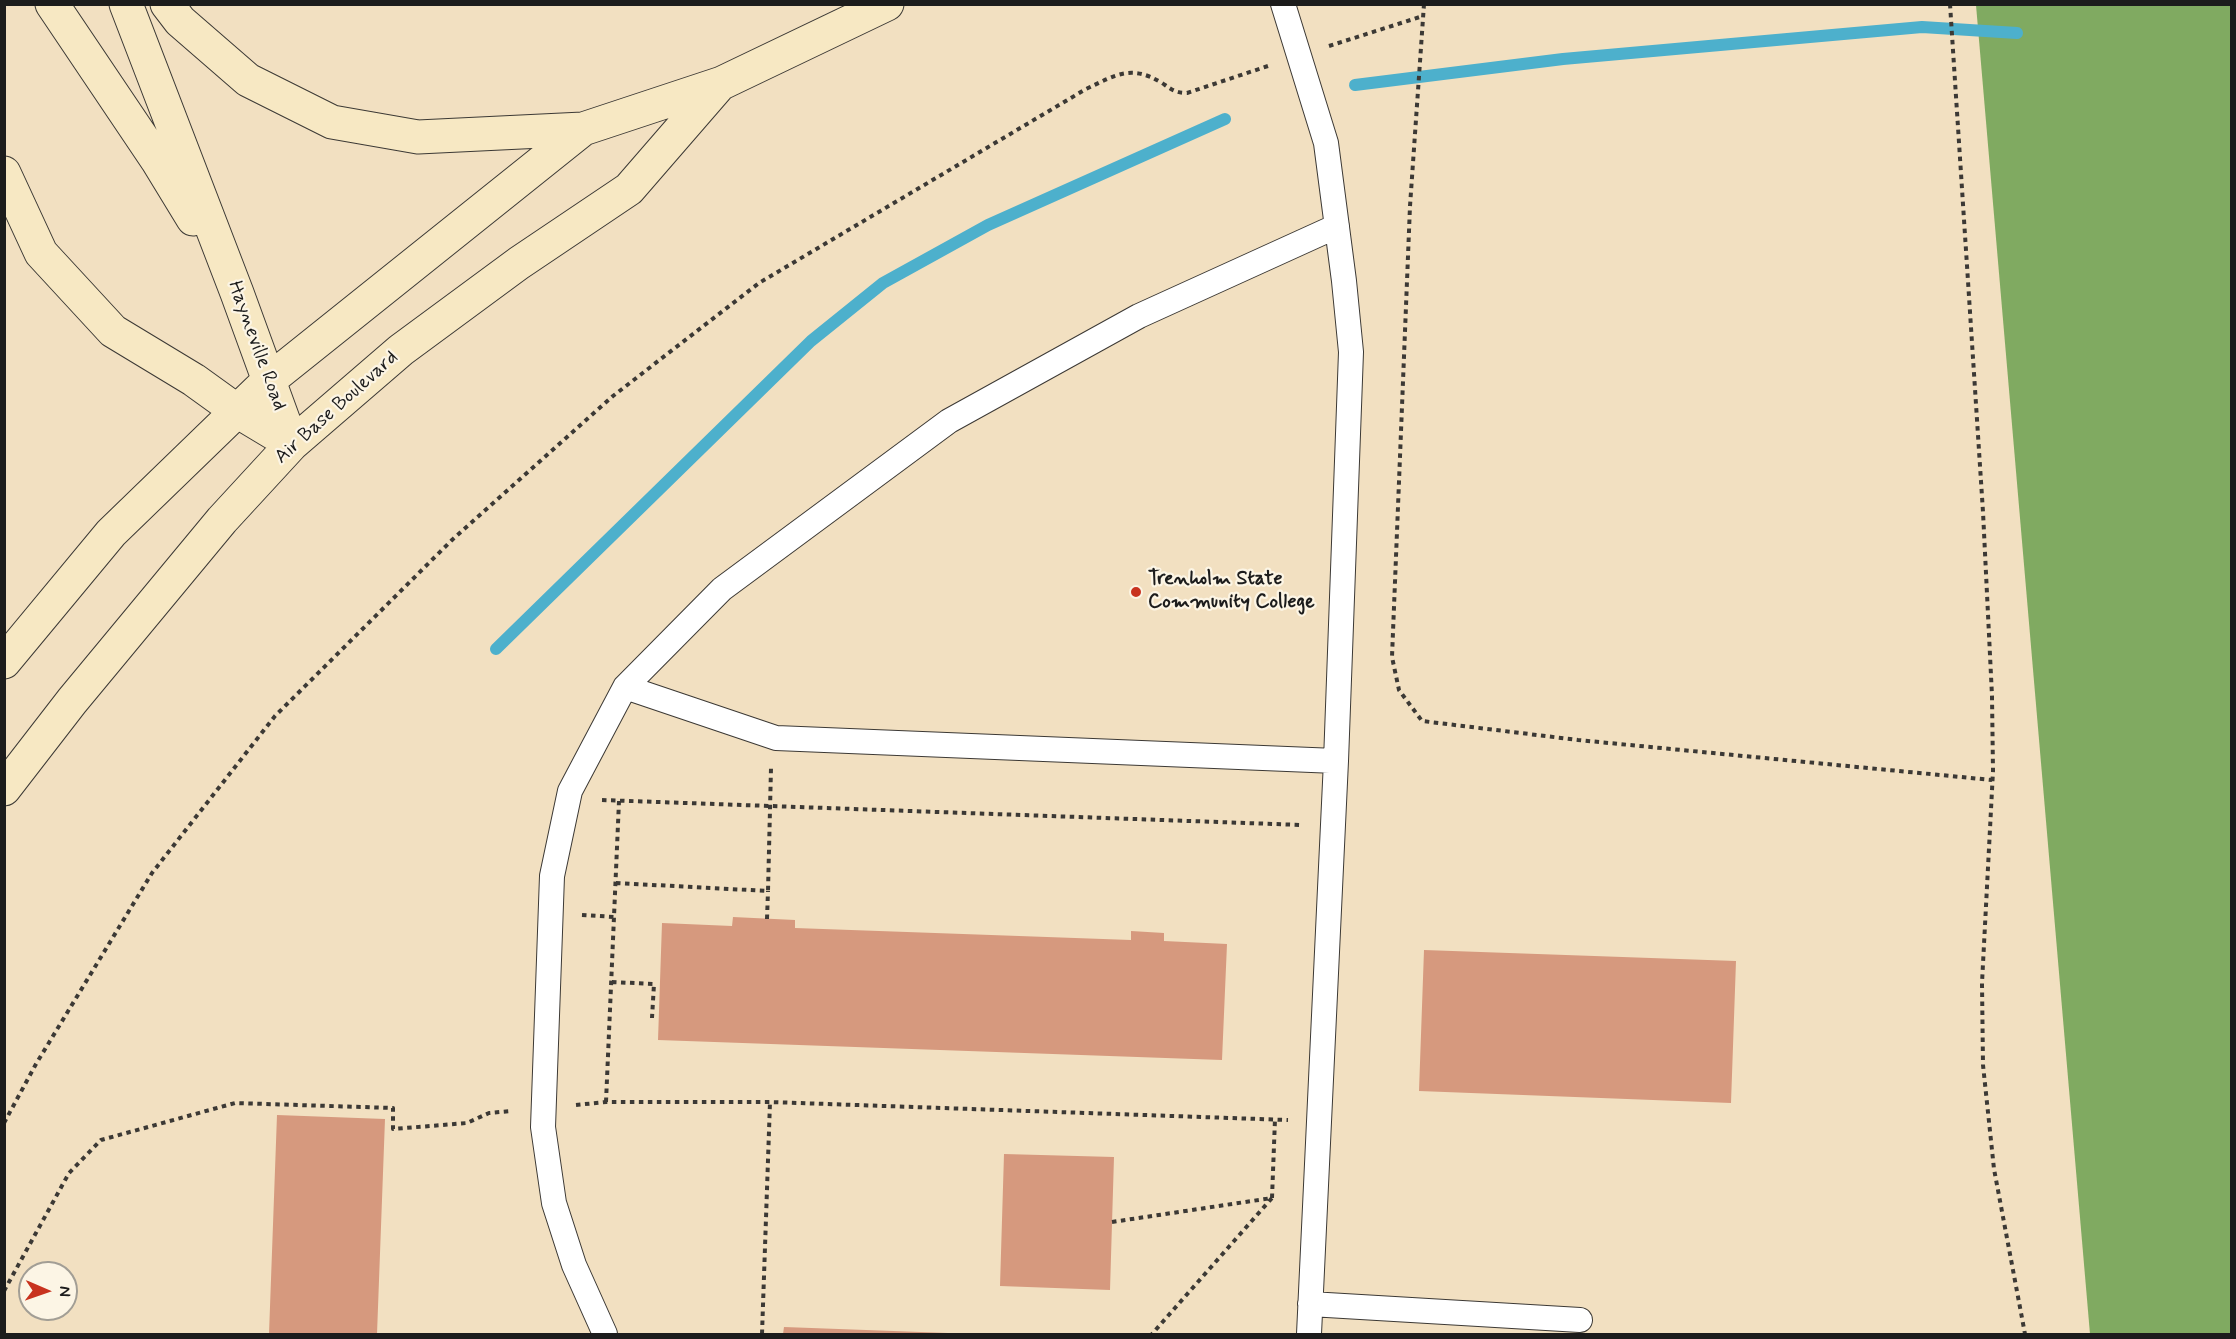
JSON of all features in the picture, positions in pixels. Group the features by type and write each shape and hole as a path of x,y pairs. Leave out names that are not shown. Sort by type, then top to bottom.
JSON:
{"street":[{"path":"52,4 157,160 237,293"},
{"name":"Hayneville Road","path":"126,4 237,293 292,444"},
{"path":"167,4 180,21 248,80 332,122 418,137 583,129"},
{"name":"Air Base Boulevard","path":"4,662 111,533 268,381 583,129 722,82 887,4"},
{"name":"Air Base Boulevard","path":"4,789 72,701 222,520 292,444 401,350 519,263 629,189 722,82"},
{"name":"Hayneville Road","path":"4,173 41,253 113,331 194,380 237,411 292,444"}],"lane":[{"path":"1283,4 1326,143 1351,352 1336,761 1309,1335"},
{"path":"605,1335 574,1265 554,1203 543,1127 552,876 570,791 625,687 722,589 949,421 1139,316 1337,226"},
{"path":"625,687 772,737 1336,761"},
{"path":"1310,1304 1580,1320"}],"path":[{"path":"1424,4 1410,218 1392,657 1399,690 1422,721 1578,740 1992,780"},
{"path":"1951,7 1983,512 1992,696 1992,780 1982,983 1983,1065 1994,1169 2025,1335"},
{"path":"4,1123 36,1064 152,873 275,716 452,540 613,396 759,283 1086,89 1122,73 1148,75 1176,93 1187,93 1423,16"},
{"path":"767,919 772,737"},
{"path":"569,799 1333,826"},
{"path":"606,1102 619,801"},
{"path":"616,883 768,891"},
{"path":"612,982 654,984 652,1018"},
{"path":"4,1291 69,1173 101,1140 235,1103 393,1108 393,1129 467,1123 489,1113 606,1102 770,1102 1318,1121"},
{"path":"762,1335 770,1102"},
{"path":"1152,1335 1272,1198 1275,1119"},
{"path":"1112,1222 1272,1198"}],"green space":[{"path":"1976,5 2231,5 2231,1334 2090,1334"}],"building":[{"path":"733,917 795,920 795,928 1131,940 1131,931 1164,933 1164,941 1227,944 1222,1060 658,1040 662,923 732,926"},
{"path":"1424,950 1736,961 1731,1103 1419,1091"},
{"path":"277,1115 385,1119 377,1334 269,1334"},
{"path":"1004,1154 1114,1157 1110,1290 1000,1286"},
{"path":"784,1327 948,1333 948,1334 783,1334"}],"waterway":[{"path":"1355,85 1563,59 1922,27 2017,33"},
{"path":"496,649 811,341 883,283 988,225 1225,119"}],"place":[{"name":"Trenholm State Community College","path":"1136,592"}]}
